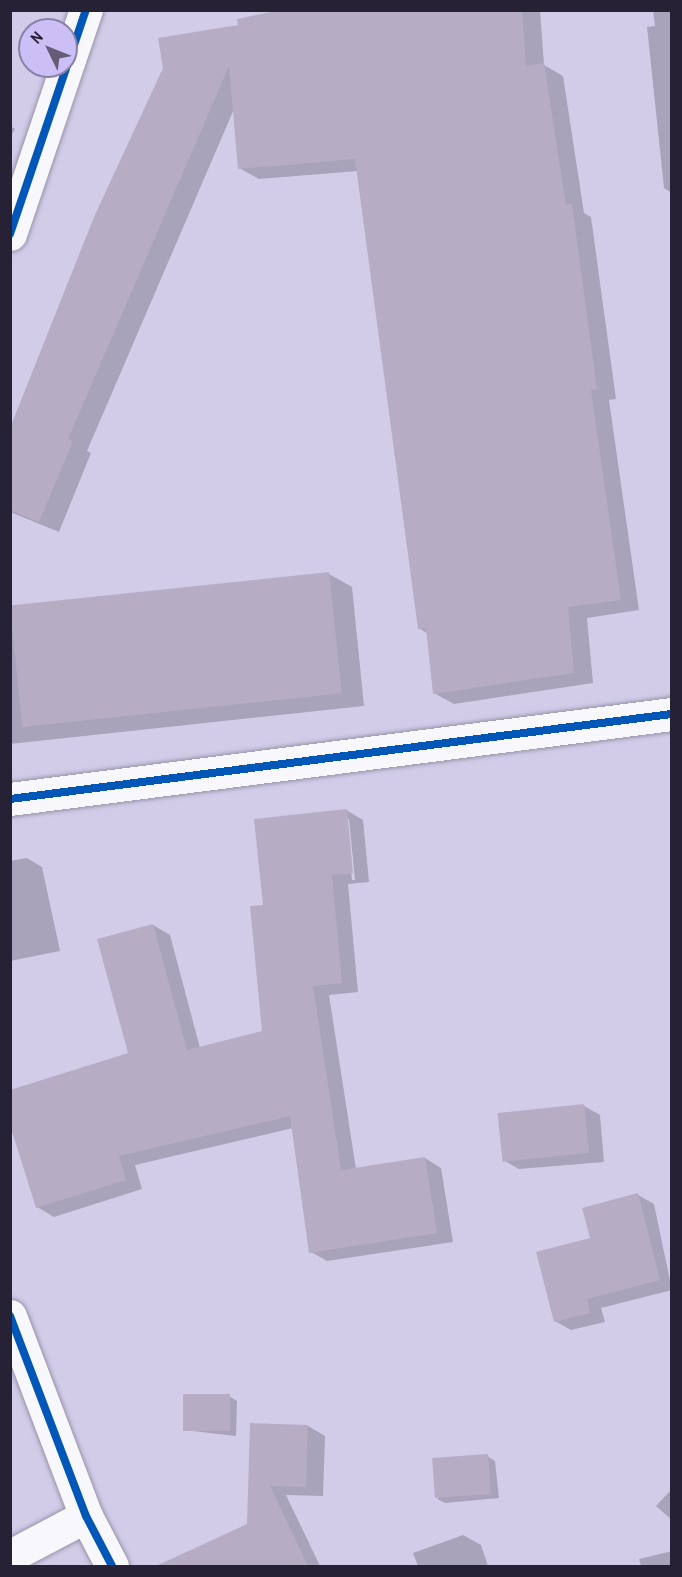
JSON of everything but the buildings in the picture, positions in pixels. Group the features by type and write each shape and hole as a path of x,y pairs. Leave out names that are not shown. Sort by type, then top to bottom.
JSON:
{"street":[{"path":"10,234 86,10"},
{"path":"10,799 672,714"},
{"path":"10,1316 86,1516 112,1566"},
{"path":"10,1556 86,1516"}],"cycle path":[{"path":"10,234 86,10"},
{"path":"10,799 672,714"},
{"path":"10,1316 86,1516 112,1566"}]}
